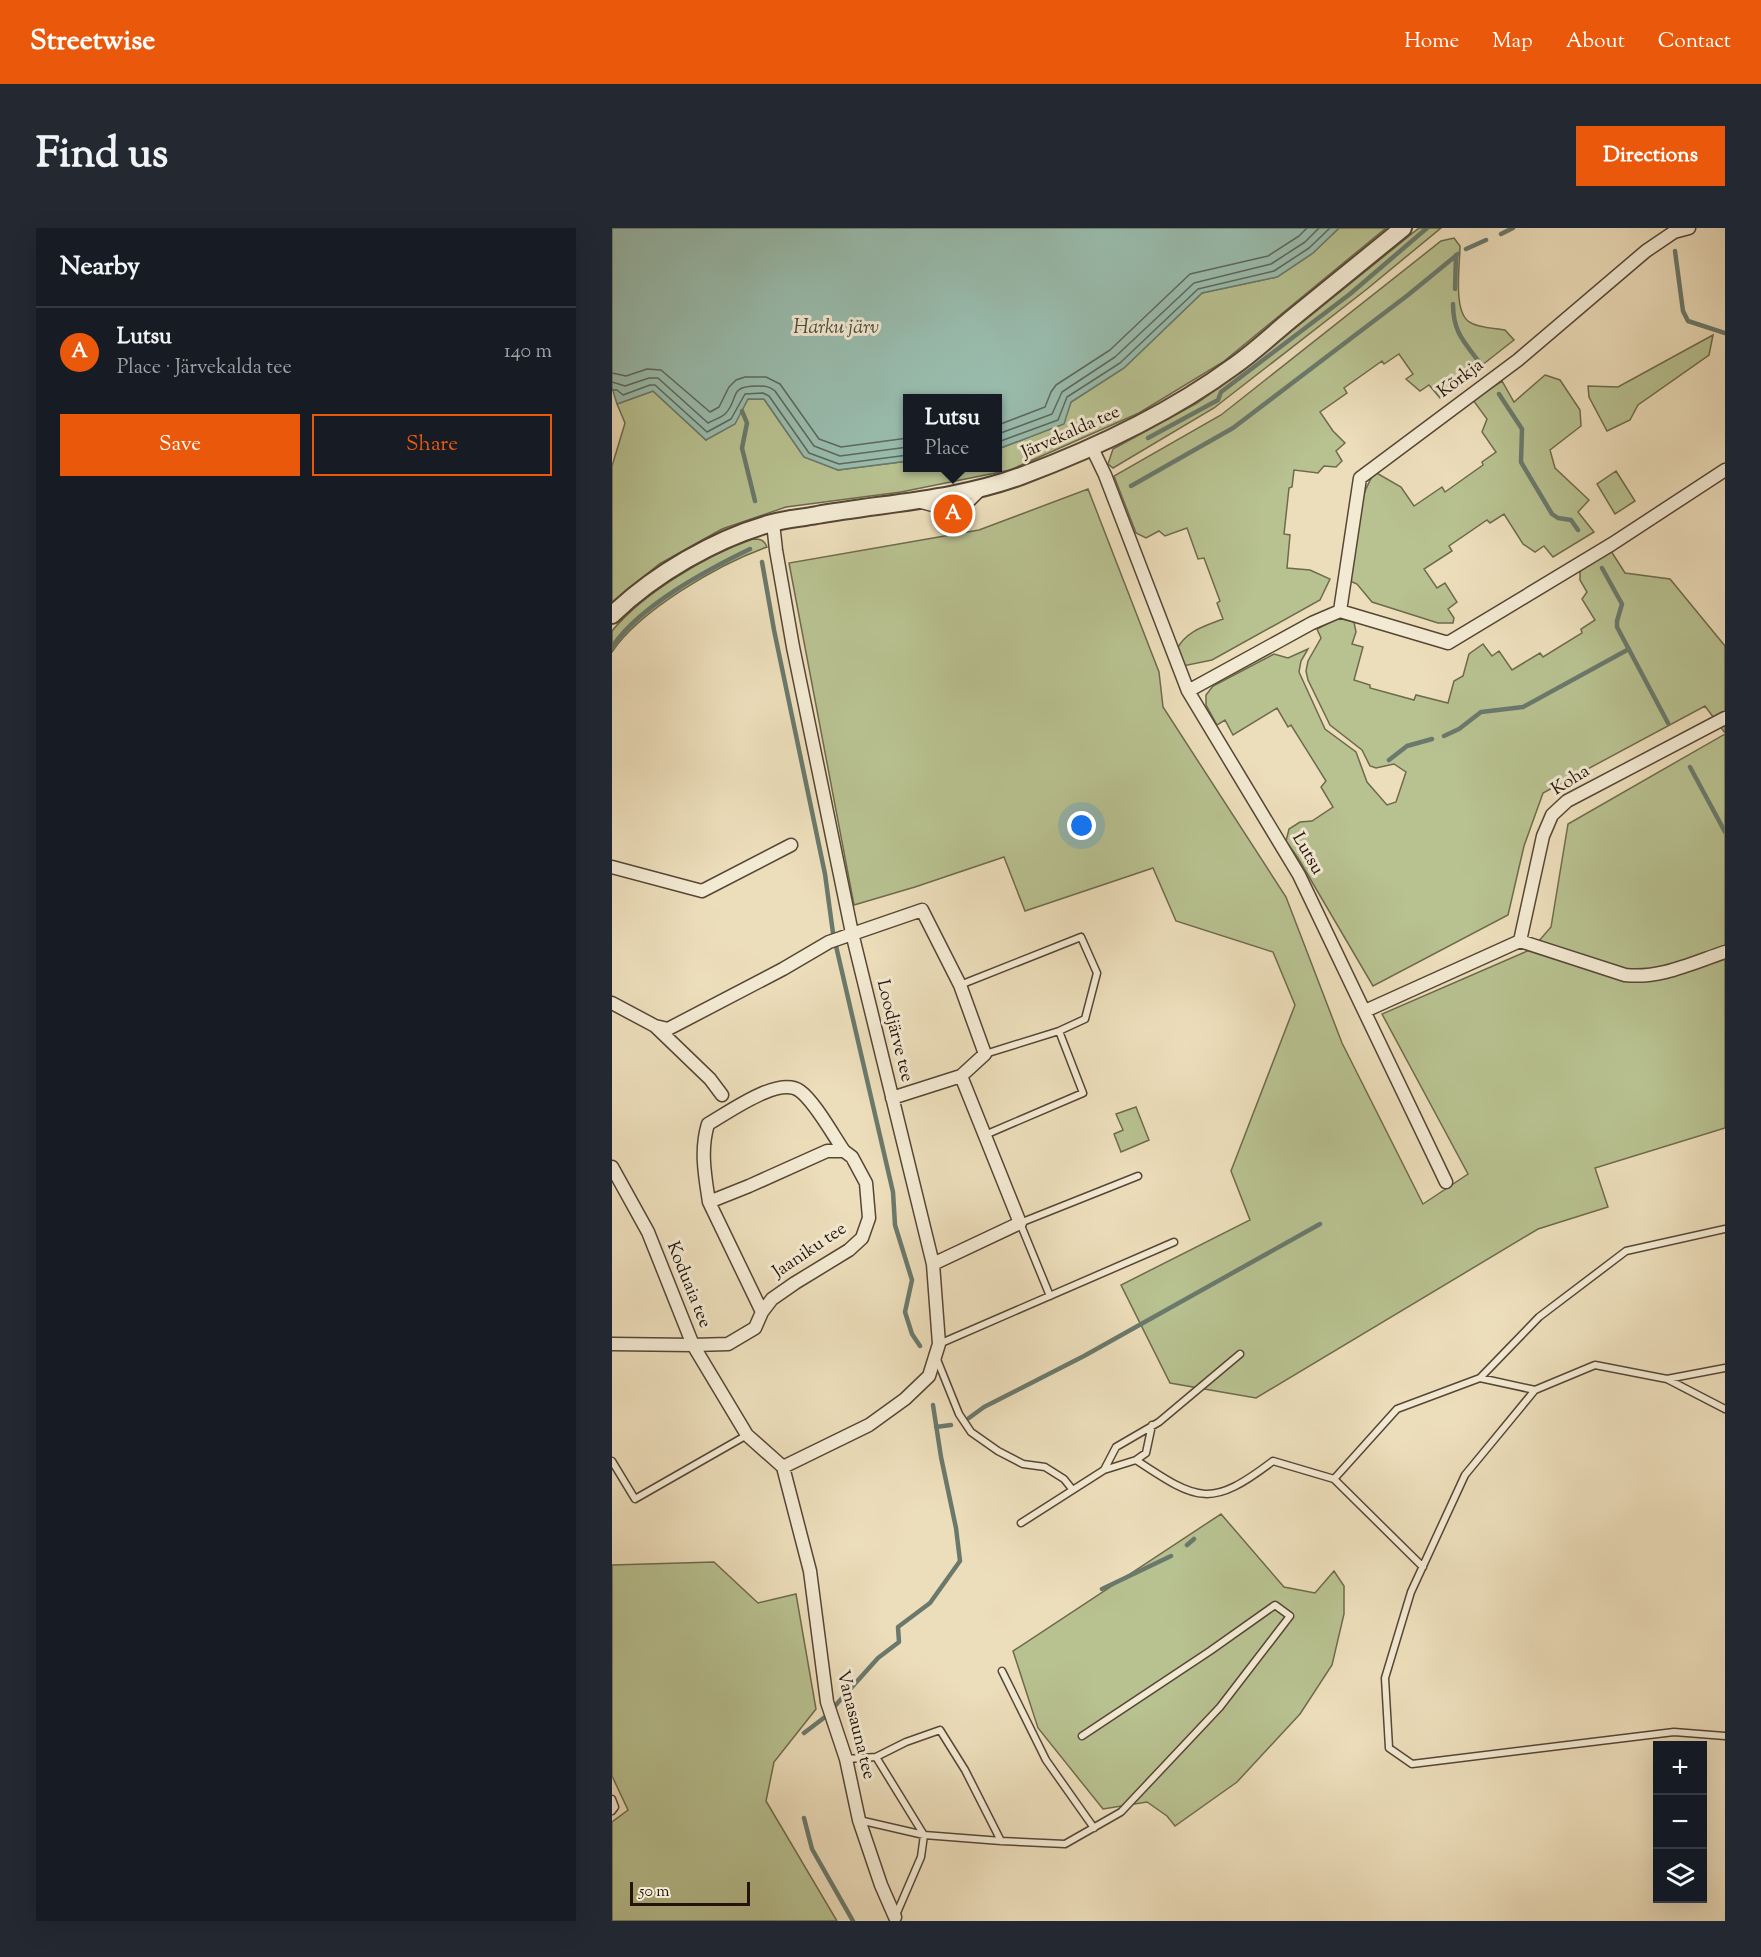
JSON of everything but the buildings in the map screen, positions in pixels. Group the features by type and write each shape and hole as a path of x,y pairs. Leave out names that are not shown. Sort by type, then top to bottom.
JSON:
{"street":[{"name":"Järvekalda tee","path":"612,614 651,583 694,556 734,537 773,523 909,502 987,486 1019,477 1092,447 1153,416 1234,366 1403,228"},
{"name":"Kõrkja","path":"1340,611 1360,478 1518,360 1646,250 1674,232 1689,228"},
{"name":"Lutsu","path":"1092,447 1105,475 1188,691 1299,875 1446,1182"},
{"path":"1188,691 1311,623 1340,611 1448,643 1612,544 1725,470"},
{"name":"Loodjärve tee","path":"773,523 793,647 848,935 892,1098 933,1264 938,1350"},
{"name":"Koha","path":"1520,941 1543,836 1552,814 1567,801 1725,718"},
{"path":"612,867 702,891 791,845"},
{"path":"612,1003 655,1026 668,1029 783,969 829,942 922,910 960,985 985,1054 961,1076 892,1098"},
{"path":"1365,1011 1520,941 1625,975 1641,977 1657,975 1725,952"},
{"path":"655,1026 710,1078 722,1095"},
{"path":"933,1264 1020,1223 961,1076"},
{"name":"Jaaniku tee","path":"693,1345 728,1344 755,1328 762,1312 772,1299 795,1282 849,1250 862,1238 869,1218 866,1183 852,1157 844,1151 810,1102 800,1090 789,1086 777,1087 708,1124 705,1135 704,1163 709,1202 762,1312"},
{"path":"709,1202 827,1151 844,1151"},
{"name":"Koduaia tee","path":"612,1167 648,1232 693,1345 612,1344"},
{"path":"693,1345 747,1435 783,1467 869,1425 905,1399 929,1376 938,1350"},
{"name":"Vanasauna tee","path":"783,1467 810,1571 827,1702 846,1759 859,1820 894,1919"}],"lane":[{"path":"960,985 1081,937 1097,973 1085,1018 1059,1032 985,1054"},
{"path":"984,1135 1083,1093 1059,1032"},
{"path":"1050,1296 1020,1223 1138,1176"},
{"path":"1334,1479 1397,1409 1480,1377 1539,1317 1626,1251 1725,1229"},
{"path":"1072,1489 1064,1479 1044,1467 1023,1464 970,1432 959,1414 938,1350 1050,1296 1174,1242"},
{"path":"1104,1470 1116,1448 1167,1416 1240,1354"},
{"path":"1725,1408 1667,1379 1595,1365 1535,1390 1465,1475 1411,1592 1385,1678 1389,1748 1412,1764 1674,1732 1725,1736"},
{"path":"1667,1379 1725,1368"},
{"path":"1480,1377 1535,1390"},
{"path":"1021,1523 1104,1470 1136,1460 1146,1453 1152,1425"},
{"path":"612,1461 635,1499 747,1435"},
{"path":"1136,1460 1170,1483 1196,1494 1220,1493 1246,1482 1273,1461 1334,1479 1423,1567"},
{"path":"859,1820 924,1835 1065,1844 1121,1812 1220,1707 1290,1616 1275,1605 1082,1736"},
{"path":"1002,1671 1046,1760 1094,1828"},
{"path":"846,1759 876,1757 906,1742 940,1730 965,1770 1001,1841"},
{"path":"876,1757 924,1835 921,1857 894,1919"},
{"path":"612,1799 615,1808 612,1811"}],"green space":[{"path":"1339,228 1386,228 1223,362 1139,413 1002,472 1002,447 1063,424 1071,402 1124,368 1202,293 1277,277 1313,253"},
{"path":"1419,228 1441,228 1367,289 1214,408 1113,468 1108,464 1113,449 1197,403 1237,375"},
{"path":"1454,238 1460,246 1459,297 1463,315 1476,325 1505,330 1514,340 1440,398 1429,385 1420,391 1406,379 1413,374 1399,354 1384,364 1382,361 1344,388 1347,393 1320,412 1333,431 1345,443 1336,451 1342,461 1336,467 1324,466 1318,473 1294,470 1292,487 1289,488 1284,534 1290,535 1287,568 1310,570 1330,579 1320,600 1212,660 1183,666 1177,649 1191,633 1223,619 1217,603 1220,601 1204,558 1198,559 1187,528 1165,536 1159,531 1146,538 1136,533 1114,476 1221,415 1441,241"},
{"path":"1713,335 1709,355 1638,405 1630,420 1607,431 1589,397 1588,386 1618,387"},
{"path":"1545,375 1560,380 1580,410 1581,426 1550,450 1555,468 1589,500 1578,512 1594,532 1553,557 1544,546 1535,552 1523,544 1504,514 1490,523 1487,520 1449,546 1452,551 1424,569 1437,588 1445,583 1457,602 1448,609 1454,618 1453,623 1438,623 1372,602 1357,584 1350,581 1359,510 1375,472 1401,487 1414,506 1442,487 1445,492 1483,465 1482,462 1496,452 1482,432 1487,419 1473,400 1502,381 1514,402"},
{"path":"653,391 706,440 748,399 764,399 804,457 838,470 903,462 903,472 1000,472 901,492 786,507 722,529 659,564 612,603 612,466 625,423 617,404"},
{"path":"1616,471 1635,501 1615,514 1597,484"},
{"path":"1088,489 1159,672 1163,707 1286,897 1342,1043 1423,1204 1468,1174 1382,1014 1532,949 1551,927 1568,824 1725,734 1725,1128 1595,1168 1608,1207 1538,1229 1256,1398 1170,1383 1121,1285 1250,1220 1231,1171 1295,1005 1273,952 1176,921 1153,868 1025,911 1004,857 854,905 789,563 979,530"},
{"path":"753,539 762,540 767,547 726,565 682,590 641,620 612,652 612,631 658,589 696,565"},
{"path":"1611,551 1625,573 1670,579 1725,646 1725,733 1705,706 1543,793 1524,846 1508,915 1373,986 1286,841 1289,829 1300,822 1312,821 1333,807 1321,787 1326,781 1291,725 1288,727 1277,708 1233,735 1225,720 1217,725 1206,705 1206,695 1213,686 1274,654 1288,658 1308,649 1301,661 1299,672 1325,729 1356,752 1367,782 1387,805 1396,802 1406,772 1394,764 1376,768 1370,766 1362,750 1330,725 1308,680 1306,671 1308,661 1321,638 1317,629 1338,618 1354,622 1356,632 1352,644 1363,647 1354,680 1370,685 1370,688 1414,700 1416,695 1448,703 1454,681 1463,676 1469,654 1483,644 1492,656 1499,651 1512,670 1540,653 1543,657 1582,633 1581,629 1595,620 1582,599 1587,592 1580,580 1580,571"},
{"path":"1136,1107 1149,1140 1121,1152 1114,1134 1123,1130 1116,1114"},
{"path":"1221,1514 1284,1587 1315,1593 1334,1571 1344,1586 1344,1614 1332,1665 1300,1714 1237,1782 1175,1826 1167,1816 1147,1802 1103,1809 1038,1728 1013,1651"},
{"path":"714,1562 758,1603 796,1594 816,1709 774,1762 766,1801 837,1921 612,1921 612,1822 628,1810 612,1776 612,1565"}],"water":[{"name":"Harku järv","path":"612,228 1339,228 1313,253 1277,277 1202,293 1124,368 1071,402 1064,424 1002,447 1002,394 903,394 903,462 838,470 804,457 764,399 748,399 735,424 706,440 653,391 617,404 612,388"}],"waterway":[{"path":"1148,438 1218,400 1221,392 1350,294 1427,228"},
{"path":"1501,234 1513,228"},
{"path":"1466,249 1486,240"},
{"path":"1675,251 1683,311 1688,321 1725,333"},
{"path":"1131,486 1233,428 1408,295 1458,254"},
{"path":"1455,289 1456,255"},
{"path":"1453,304 1457,329 1480,363"},
{"path":"1499,394 1522,429 1521,462 1552,514 1558,518 1571,520 1578,530"},
{"path":"742,411 747,423 742,448 755,501"},
{"path":"612,647 639,617 675,590 750,549"},
{"path":"762,562 825,874 833,933 893,1192 895,1225 912,1280 905,1312 912,1334 920,1346"},
{"path":"1602,568 1622,604 1617,627 1668,723"},
{"path":"1444,736 1459,729 1481,712 1523,707 1629,649"},
{"path":"1389,760 1407,746 1432,739"},
{"path":"1690,767 1725,832"},
{"path":"969,1418 984,1407 1084,1356 1320,1224"},
{"path":"834,1707 878,1658 899,1642 898,1627 930,1603 960,1561 933,1405"},
{"path":"936,1427 951,1425"},
{"path":"1187,1545 1194,1539"},
{"path":"1102,1589 1171,1556"},
{"path":"804,1733 825,1717"},
{"path":"804,1818 812,1849 853,1921"}],"place":[{"name":"Lutsu","path":"953,514"}]}
